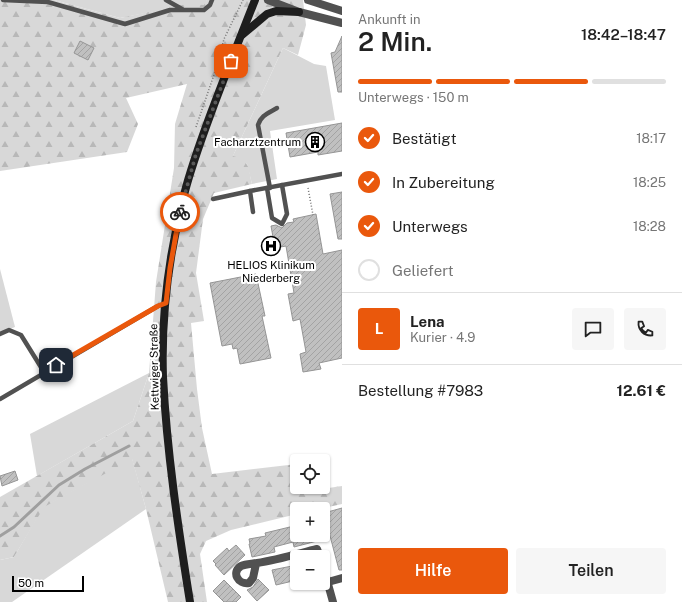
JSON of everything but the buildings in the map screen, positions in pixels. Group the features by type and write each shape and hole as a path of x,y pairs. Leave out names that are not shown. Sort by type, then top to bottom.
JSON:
{"main road":[{"name":"Kettwiger Straße","path":"190,602 173,492 166,412 163,353 166,303 175,235 189,175 198,147 255,0"},
{"path":"240,37 267,14 276,11 299,12"}],"street":[{"path":"268,0 299,12 342,23"},
{"path":"308,0 342,11"},
{"path":"256,564 290,556"},
{"path":"330,581 342,578"},
{"path":"330,590 333,602"}],"lane":[{"path":"3,0 48,2 125,24 170,10 204,10 210,5 212,0"},
{"path":"166,0 183,9"},
{"path":"277,108 262,116 258,125 269,188 272,218 282,224 287,214 282,185"},
{"path":"213,199 342,174"},
{"path":"250,191 253,212"},
{"path":"0,399 158,306 166,303"},
{"path":"0,334 9,330 21,335 44,372"}],"path":[{"path":"195,129 216,69 224,39 243,0"},
{"path":"307,180 313,215"}],"green space":[{"path":"0,0 54,0 120,18 187,4 204,5 207,0 303,0 306,25 298,55 283,48 233,156 246,163 249,169 252,184 214,193 203,219 196,273 204,321 191,323 202,428 212,474 290,465 290,494 330,494 330,488 342,486 342,504 330,507 330,502 290,502 290,516 231,530 206,541 200,554 207,602 168,602 146,509 132,459 44,507 14,557 0,560 0,497 133,421 149,373 156,282 174,168 175,124 187,84 126,98 138,124 127,152 0,171"},
{"path":"54,0 207,0 205,5 187,5 120,18"},
{"path":"283,48 314,64 326,66 335,120 270,131 277,179 252,184 247,164 233,156"},
{"path":"0,269 15,327 0,333"},
{"path":"149,373 133,421 37,476 30,434"},
{"path":"132,458 146,509 12,602 0,602 0,560 14,557 43,507"}],"waterway":[{"path":"0,536 14,527 59,485 85,469 129,446"}],"way so far":[{"path":"180,212 196,154 231,61"}],"place":[{"name":"Facharztzentrum","path":"315,142"},
{"name":"HELIOS Klinikum Niederberg","path":"271,246"}],"route":[{"path":"56,365 158,306 166,303 175,235 180,212"}]}
